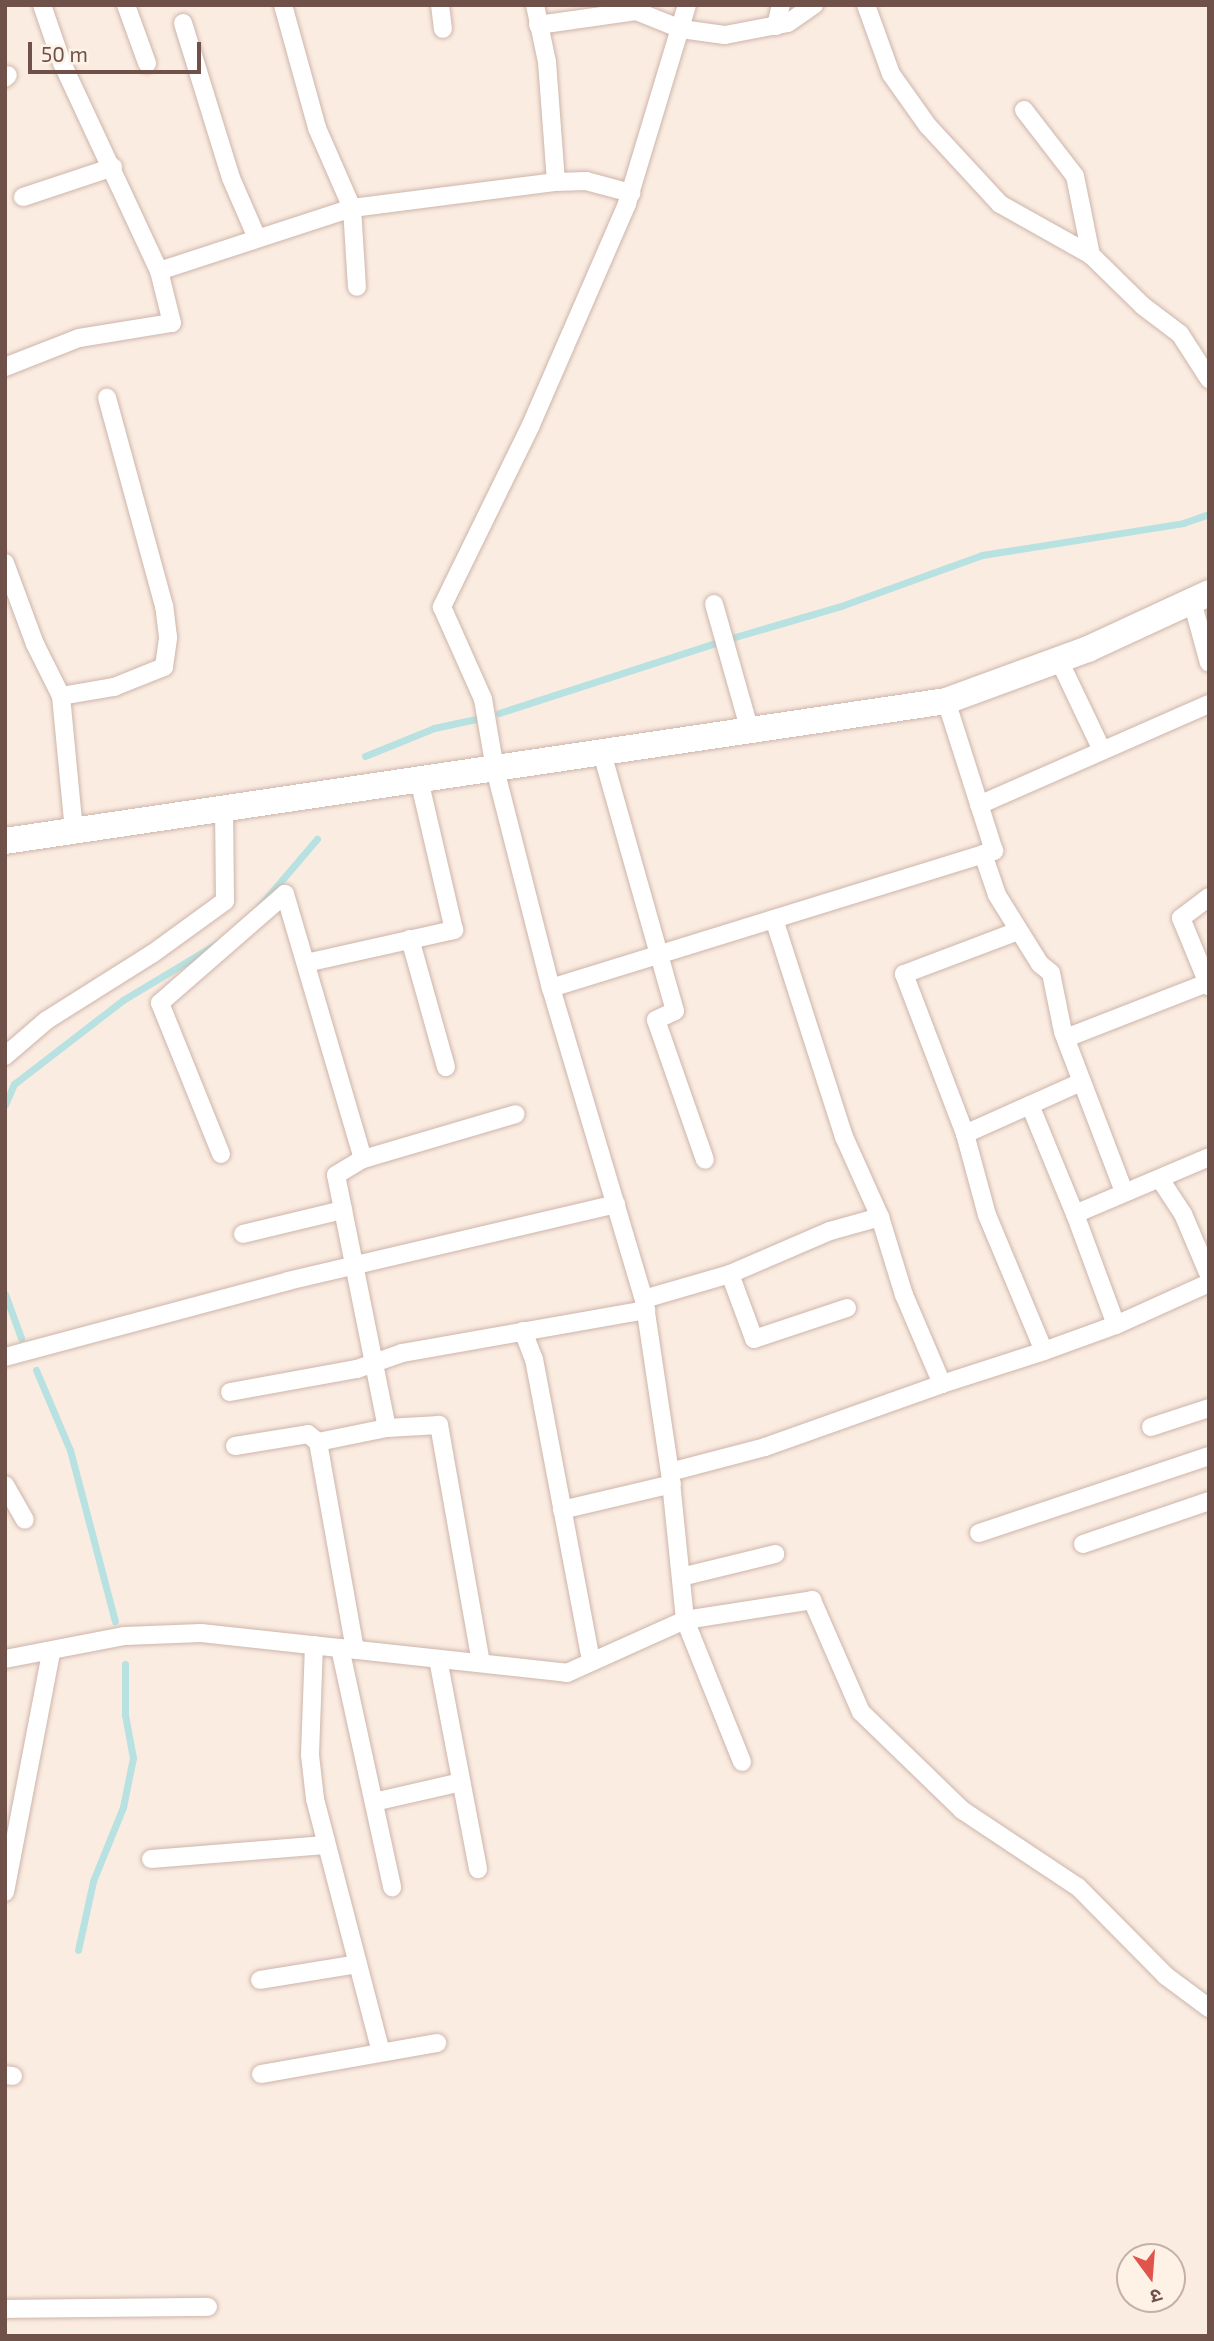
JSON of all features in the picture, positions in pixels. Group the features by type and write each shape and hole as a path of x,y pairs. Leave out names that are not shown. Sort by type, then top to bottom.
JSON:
{"street":[{"path":"5,367 79,338 172,323 159,271 113,167 62,63 42,5"},
{"path":"126,5 147,63"},
{"path":"283,5 317,128 352,208 357,287"},
{"path":"440,5 443,29"},
{"path":"535,5 547,62 556,182"},
{"path":"687,5 631,193 531,425 442,607 483,699 495,769 551,988 645,1305 671,1478 685,1620 743,1762"},
{"path":"776,26 780,5"},
{"path":"538,25 636,11 681,29 725,35 789,23 814,5"},
{"path":"866,5 891,74 928,126 1000,204 1091,255 1143,306 1180,334 1209,379"},
{"path":"183,23 231,178 257,238"},
{"path":"1024,110 1075,176 1091,255"},
{"path":"23,197 113,167"},
{"path":"159,271 352,208 556,182 586,181 631,193"},
{"path":"61,696 114,687 164,667 168,637 164,606 107,398"},
{"path":"5,563 35,644 61,696 74,831"},
{"path":"5,841 946,701 1059,660 1200,597 1209,663"},
{"path":"714,604 750,731"},
{"path":"1059,660 1102,750"},
{"path":"551,988 994,851 946,701"},
{"path":"979,805 1209,704"},
{"path":"602,753 675,1011 656,1020 705,1160"},
{"path":"306,962 454,930 419,779"},
{"path":"5,1056 47,1020 152,954 225,901 224,808"},
{"path":"983,854 997,895 1018,931 1051,973 1066,1038 1080,1082 1124,1192"},
{"path":"221,1154 160,1003 285,894 363,1159"},
{"path":"1066,1038 1208,985 1181,918 1209,897"},
{"path":"774,919 844,1137 880,1217 904,1294 942,1384"},
{"path":"1018,931 904,974 965,1134 987,1215 1044,1351"},
{"path":"410,939 446,1067"},
{"path":"965,1134 1080,1082"},
{"path":"1030,1105 1075,1214 1116,1325"},
{"path":"387,1428 336,1175 363,1159 516,1114"},
{"path":"1075,1214 1209,1157"},
{"path":"1160,1179 1183,1214 1209,1275"},
{"path":"5,1357 354,1266 616,1204"},
{"path":"243,1234 342,1210"},
{"path":"230,1392 374,1364 402,1353 645,1305 730,1274 830,1231 880,1217"},
{"path":"730,1274 754,1339 847,1308"},
{"path":"562,1510 765,1447 1044,1351 1116,1325 1209,1283"},
{"path":"523,1331 534,1359 590,1662"},
{"path":"1151,1427 1209,1408"},
{"path":"318,1442 387,1428 439,1426 481,1663"},
{"path":"235,1446 308,1434 318,1442 348,1649 374,1802 392,1887"},
{"path":"979,1533 1209,1456"},
{"path":"5,1485 25,1520"},
{"path":"1083,1544 1209,1501"},
{"path":"681,1577 775,1554"},
{"path":"5,1659 125,1636 201,1633 567,1673 685,1620 812,1600 861,1712 962,1810 1078,1887 1166,1976 1209,2008"},
{"path":"314,1645 312,1775 325,1845 381,2052"},
{"path":"5,1892 51,1652"},
{"path":"438,1659 478,1869"},
{"path":"374,1802 461,1782"},
{"path":"151,1859 325,1845"},
{"path":"260,1980 358,1964"},
{"path":"261,2074 437,2043"},
{"path":"10,2309 208,2307"}],"waterway":[{"path":"735,637 841,606 982,555 1183,523 1209,514"},
{"path":"499,713 716,643"},
{"path":"365,756 434,728 476,719"},
{"path":"258,908 317,839"},
{"path":"5,1105 14,1084 123,1000 221,941"},
{"path":"5,1294 21,1338"},
{"path":"36,1370 70,1450 115,1621"},
{"path":"78,1950 93,1881 123,1807 133,1758 125,1715 125,1664"}]}
